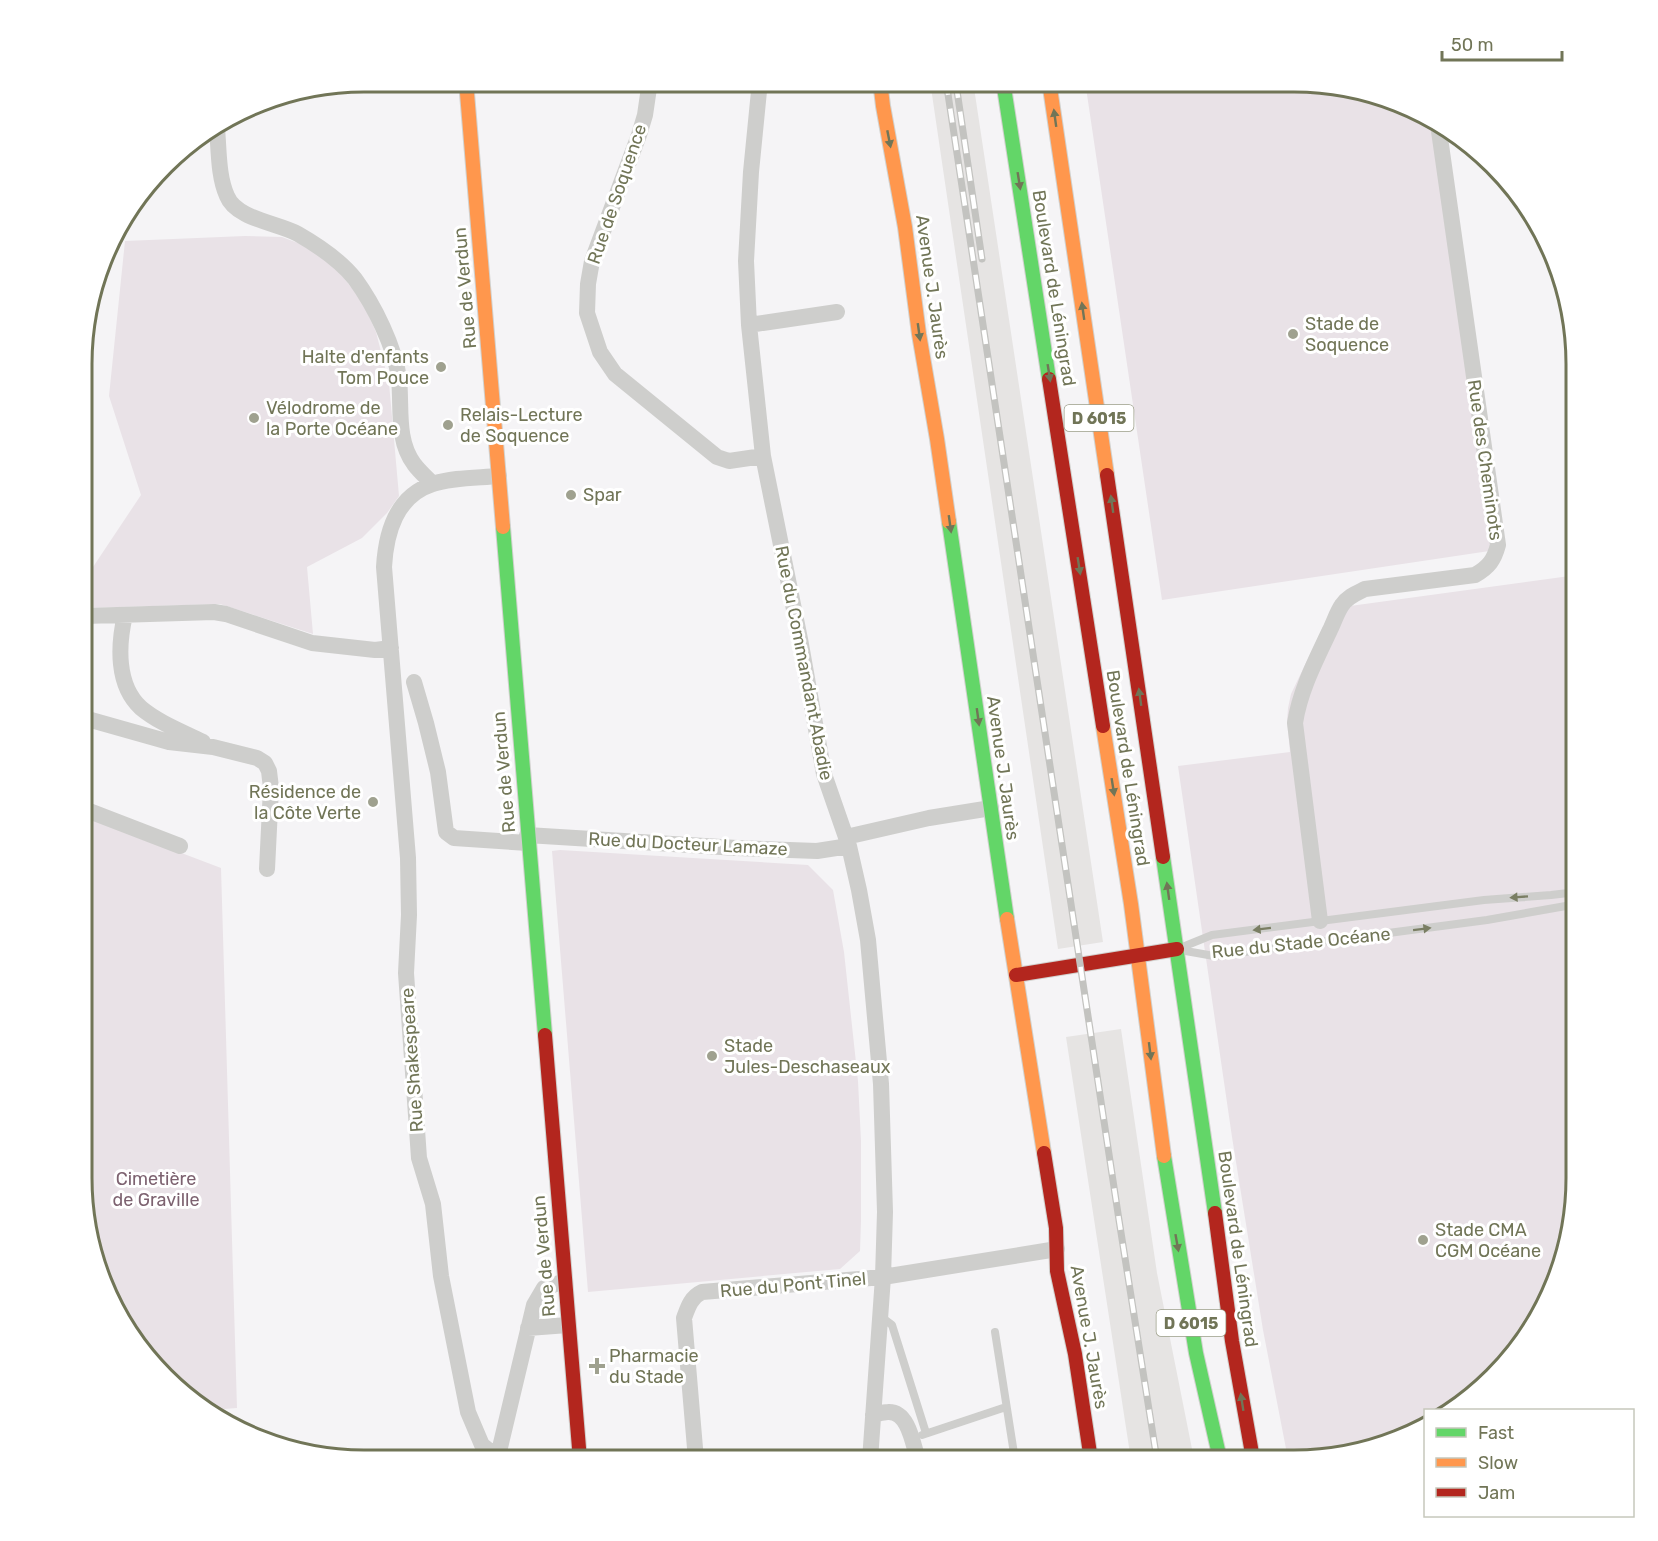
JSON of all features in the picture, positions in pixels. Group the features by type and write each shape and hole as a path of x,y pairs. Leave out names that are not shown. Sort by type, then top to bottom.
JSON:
{"main road":[{"name":"Rue de Verdun","path":"467,92 578,1450"},
{"name":"Avenue J. Jaurès","path":"881,92 906,227 919,334 939,451 1016,975 1056,1228 1057,1271 1075,1354 1089,1450"},
{"name":"Boulevard de Léningrad","path":"1005,92 1138,954 1167,1186 1196,1353 1218,1450"},
{"name":"Boulevard de Léningrad","path":"1052,92 1210,1172 1232,1341 1250,1450"},
{"path":"1016,975 1177,949"}],"street":[{"name":"Rue de Soquence","path":"648,92 639,135 592,261 587,307 593,332 600,352 615,374 717,457 729,461 763,456"},
{"name":"Rue du Commandant Abadie","path":"759,92 746,261 749,325 763,456 800,639 824,774 847,841 859,890 868,940 882,1084 885,1212 883,1277 871,1450"},
{"name":"Rue des Cheminots","path":"1320,921 1295,723 1303,691 1332,626 1342,605 1351,596 1365,589 1475,575 1486,569 1494,560 1498,545 1439,133"},
{"path":"218,134 222,181 227,198 237,209 297,234 330,254 356,280 376,315 394,358 399,379 402,433 413,463 433,484 449,480 499,476"},
{"path":"749,325 837,312"},
{"name":"Rue Shakespeare","path":"433,484 414,495 400,508 390,527 385,545 384,567 408,858 409,915 406,974 419,1158 433,1204 441,1276 468,1412 482,1445 487,1450"},
{"path":"92,616 214,612 312,643 375,650 391,648"},
{"path":"125,615 120,634 119,659 124,678 135,700 140,707 156,719 213,747"},
{"name":"Rue du Docteur Lamaze","path":"414,682 438,771 446,832 453,838 817,851 928,818 991,808"},
{"path":"92,720 169,742 213,747 257,758 265,763 269,771 271,788 267,869"},
{"path":"92,812 180,846"},
{"name":"Rue du Pont Tinel","path":"695,1450 684,1318 688,1306 695,1296 702,1292 883,1277 1057,1250"},
{"path":"499,1450 534,1305 544,1288 565,1281"},
{"path":"528,1328 568,1325"},
{"path":"873,1415 889,1412 899,1415 918,1436 918,1450"}],"lane":[{"name":"Rue du Stade Océane","path":"1177,949 1212,935 1484,900 1566,893"},
{"name":"Rue du Stade Océane","path":"1177,949 1214,956 1487,920 1566,906"},
{"path":"880,1315 892,1325 918,1436 1006,1407"},
{"path":"995,1332 1013,1450"}],"shaded area":[{"path":"932,92 975,92 1103,942 1058,949"},
{"path":"1121,1029 1157,1273 1192,1450 1129,1450 1066,1037"}],"green space":[{"name":"Stade de Soquence","path":"1087,92 1313,92 1348,97 1382,106 1431,128 1496,550 1162,600"},
{"name":"Vélodrome de la Porte Océane","path":"245,236 282,237 306,246 332,264 361,299 376,332 389,383 399,496 387,513 362,538 307,567 313,634 220,604 92,608 92,568 141,495 109,396 125,241"},
{"path":"1566,577 1566,1196 1561,1231 1546,1282 1521,1329 1499,1357 1474,1382 1446,1404 1438,1409 1424,1409 1424,1416 1399,1429 1348,1444 1286,1450 1263,1330 1232,1137 1178,766 1290,752 1287,721 1291,694 1325,623 1350,606"},
{"name":"Cimetière de Graville","path":"92,819 221,868 237,1408 221,1409 212,1404 184,1382 159,1357 128,1314 112,1282 101,1248 92,1196"},
{"name":"Stade Jules-Deschaseaux","path":"552,851 808,865 833,890 844,952 858,1081 861,1141 860,1251 840,1269 588,1292"}],"railway":[{"path":"948,92 1155,1450"},
{"path":"957,92 982,259"}],"traffic: fast":[{"path":"1005,92 1049,379"},
{"path":"949,522 1007,919"},
{"path":"503,527 545,1035"},
{"path":"1163,857 1215,1213"},
{"path":"1164,1156 1196,1353 1218,1450"}],"traffic: slow":[{"path":"467,92 503,527"},
{"path":"881,92 905,227 919,334 949,522"},
{"path":"1051,92 1107,475"},
{"path":"1103,726 1131,904 1164,1156"},
{"path":"1007,919 1044,1153"}],"traffic: jam":[{"path":"1049,379 1103,726"},
{"path":"1107,475 1163,857"},
{"path":"1016,975 1177,949"},
{"path":"545,1035 579,1450"},
{"path":"1044,1153 1056,1228 1057,1271 1075,1354 1089,1450"},
{"path":"1215,1213 1232,1341 1251,1450"}],"place":[{"name":"Stade de Soquence","path":"1293,334"},
{"name":"Halte d'enfants Tom Pouce","path":"441,367"},
{"name":"Vélodrome de la Porte Océane","path":"254,418"},
{"name":"Relais-Lecture de Soquence","path":"448,425"},
{"name":"Spar","path":"571,495"},
{"name":"Résidence de la Côte Verte","path":"373,802"},
{"name":"Stade Jules-Deschaseaux","path":"712,1056"},
{"name":"Stade CMA CGM Océane","path":"1423,1240"},
{"name":"Pharmacie du Stade","path":"597,1366"}]}
